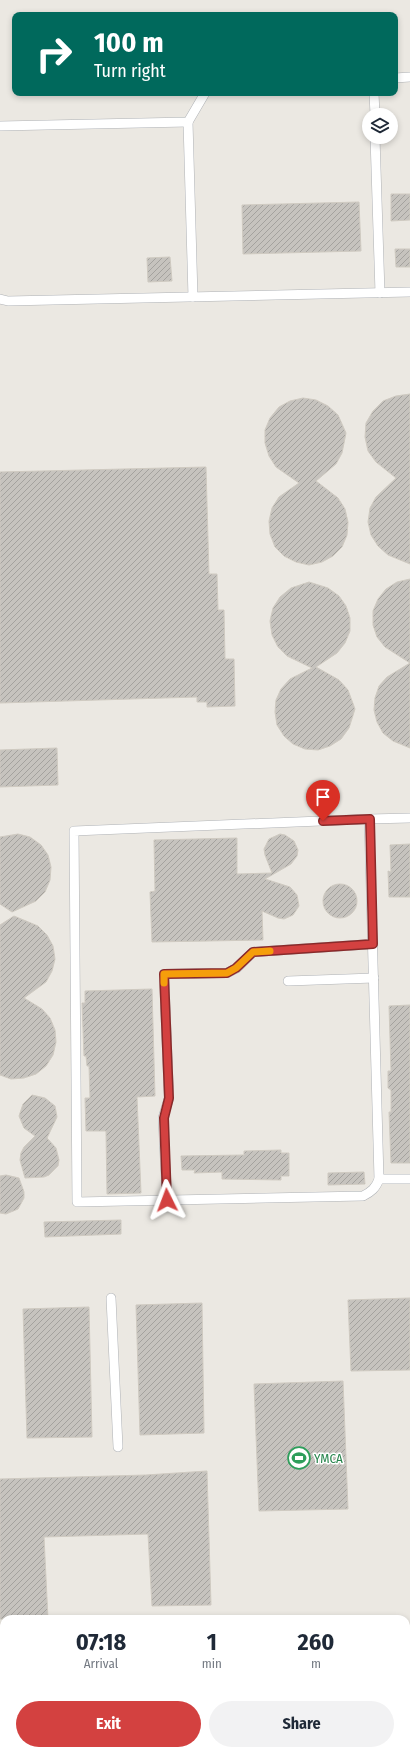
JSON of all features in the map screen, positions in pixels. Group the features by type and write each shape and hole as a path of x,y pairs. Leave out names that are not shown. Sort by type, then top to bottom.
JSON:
{"lane":[{"path":"398,78 410,77"},
{"path":"193,297 188,122 202,96"},
{"path":"374,96 375,108"},
{"path":"0,126 188,122"},
{"path":"375,144 380,293"},
{"path":"0,299 8,301 410,292"},
{"path":"370,819 379,1179 373,1189 362,1196 78,1202 74,831 370,819 410,818"},
{"path":"167,1200 164,1118 169,1098 164,974 227,973 236,968 253,952 373,944"},
{"path":"288,982 374,978"},
{"path":"379,1179 410,1179"},
{"path":"111,1298 118,1447"}],"building":[{"path":"391,194 410,194 410,220 391,221"},
{"path":"359,202 361,251 243,254 242,205"},
{"path":"395,249 410,249 410,267 396,267"},
{"path":"170,257 172,281 148,282 147,258"},
{"path":"410,394 410,564 388,555 378,546 371,535 368,522 370,508 376,497 396,478 376,462 368,451 365,437 366,423 373,411 383,401 396,396"},
{"path":"303,398 316,400 328,406 338,415 346,433 342,453 336,464 316,481 338,498 345,509 348,522 347,535 342,547 333,556 322,562 309,565 296,562 284,556 275,547 270,534 269,521 272,508 279,497 299,483 276,467 269,456 265,443 265,430 270,418 279,407 290,401"},
{"path":"206,467 209,574 217,574 218,610 224,610 225,659 234,659 235,706 207,707 207,702 197,702 197,697 0,703 0,472"},
{"path":"410,579 410,663 385,647 377,637 373,625 373,611 378,599 386,589 397,582"},
{"path":"309,582 328,588 339,596 346,606 350,618 350,631 345,643 337,653 316,667 339,680 348,690 355,709 349,728 341,739 330,746 318,750 305,749 293,744 284,736 277,725 275,712 276,700 281,689 290,679 312,668 287,656 278,647 272,635 270,621 273,608 280,597 291,588"},
{"path":"410,663 410,748 393,741 383,733 377,722 374,710 375,698 379,686 387,677"},
{"path":"57,748 58,785 0,787 0,750"},
{"path":"18,834 30,837 41,845 48,855 51,867 50,880 45,892 36,901 12,912 0,904 0,837"},
{"path":"280,834 285,835 294,841 298,850 297,856 291,864 265,879 290,887 297,895 299,906 293,915 284,919 262,911 263,940 152,942 150,892 155,891 154,840 237,838 237,874 272,873 264,849 269,839"},
{"path":"410,844 410,897 389,897 388,871 391,872 390,845"},
{"path":"343,884 350,886 355,891 357,901 355,911 350,916 337,918 330,916 325,911 323,898 325,891 330,886"},
{"path":"14,916 38,926 47,935 53,946 55,959 52,971 46,982 24,998 42,1009 50,1018 55,1030 56,1042 53,1055 46,1066 36,1074 24,1078 11,1079 0,1075 0,925"},
{"path":"152,989 155,1096 137,1097 141,1193 107,1194 106,1131 86,1131 85,1098 90,1098 89,1066 87,1066 86,1056 84,1056 82,1003 85,1003 85,991"},
{"path":"410,1005 410,1163 391,1163 389,1112 391,1112 391,1090 388,1088 388,1071 391,1071 389,1006"},
{"path":"32,1095 45,1098 55,1106 57,1117 47,1138 56,1148 59,1160 58,1166 49,1175 44,1177 25,1178 20,1160 21,1153 24,1147 35,1136 24,1128 19,1116 23,1104"},
{"path":"281,1150 281,1153 289,1153 289,1176 281,1176 281,1180 222,1179 222,1172 194,1173 195,1170 182,1170 181,1156 244,1155 244,1151"},
{"path":"364,1172 365,1184 328,1185 328,1173"},
{"path":"6,1175 19,1178 24,1192 24,1198 18,1209 6,1214 0,1213 0,1176"},
{"path":"121,1220 121,1234 45,1237 44,1222"},
{"path":"410,1298 410,1370 351,1371 348,1300"},
{"path":"202,1303 204,1433 140,1435 136,1305"},
{"path":"89,1307 92,1437 27,1438 23,1309"},
{"path":"343,1381 348,1509 259,1511 254,1384"},
{"path":"207,1471 211,1605 152,1606 148,1534 44,1537 48,1615 0,1615 0,1479 146,1475"}],"slow traffic":[{"path":"164,983 164,974 227,973 246,960 253,952 270,951"}],"place":[{"name":"YMCA","path":"299,1458"}],"route":[{"path":"167,1200 164,1112 169,1098 164,974 227,973 246,960 253,952 373,944 370,819 323,821"}]}
